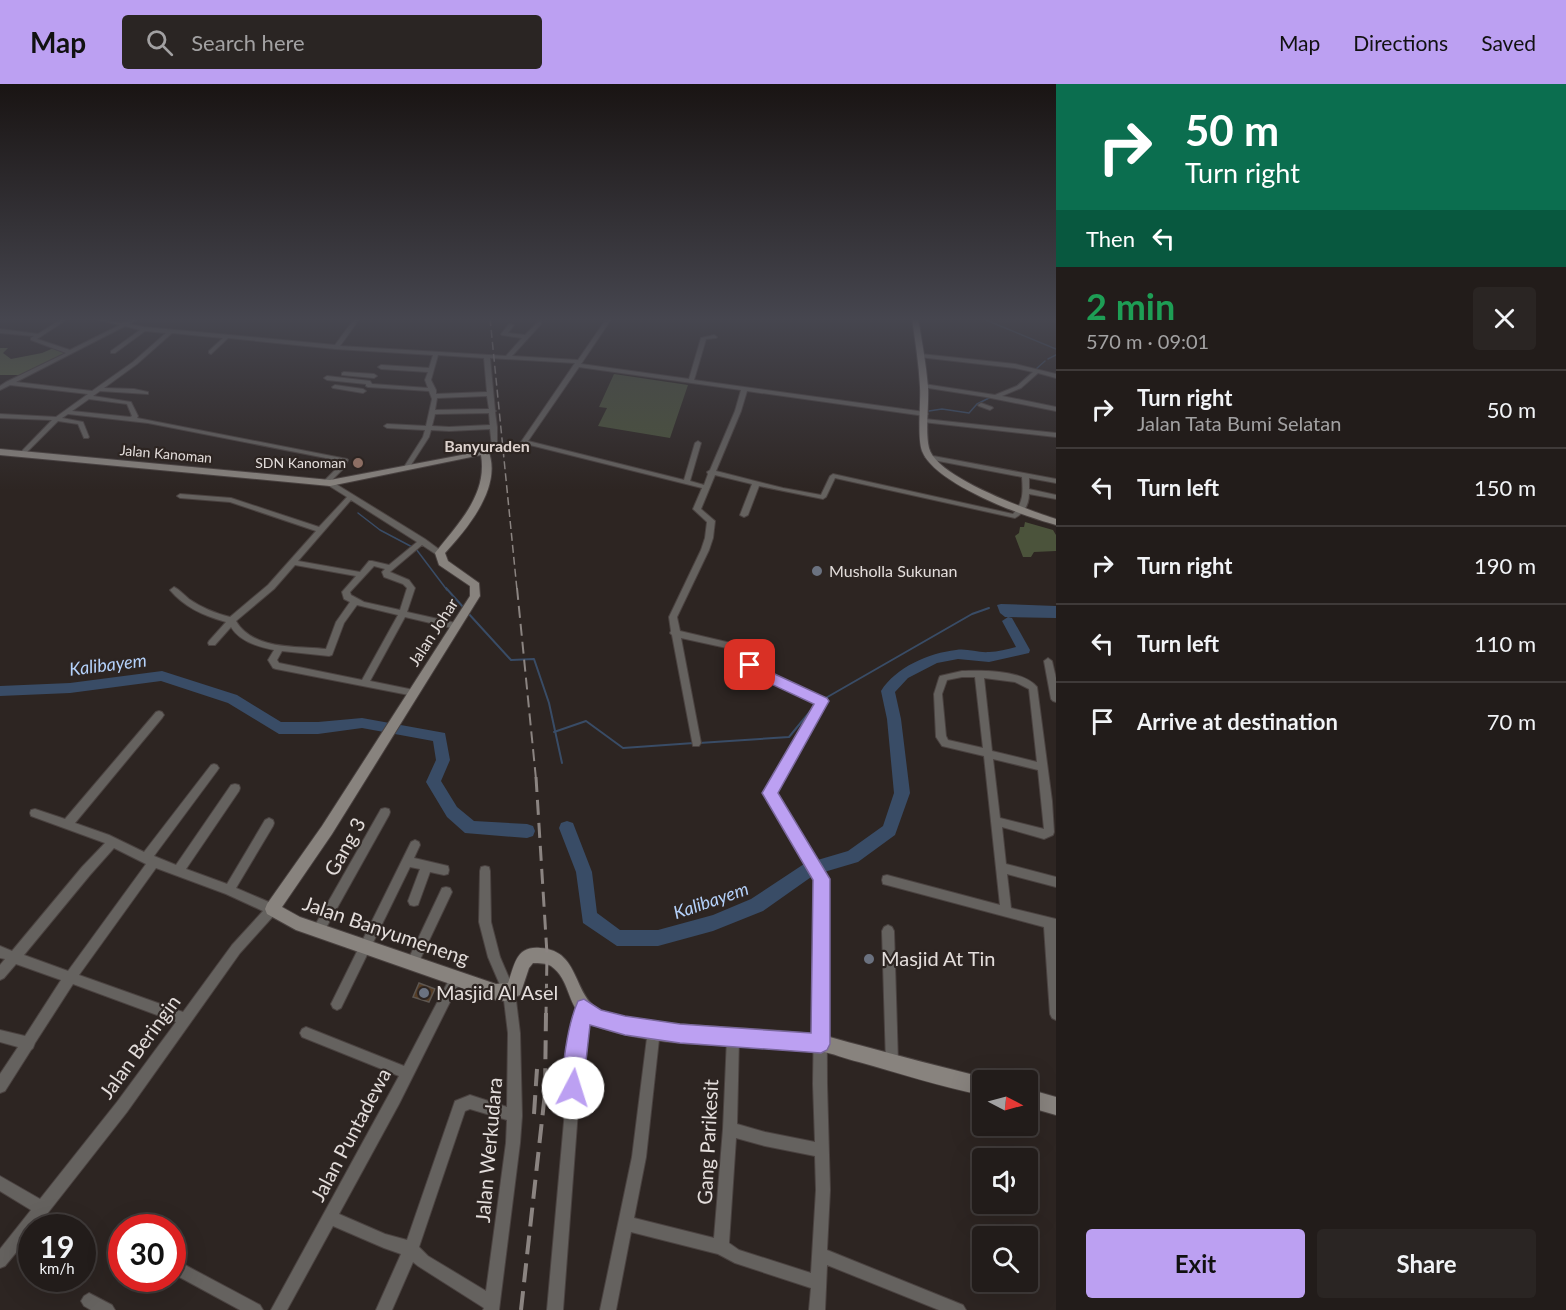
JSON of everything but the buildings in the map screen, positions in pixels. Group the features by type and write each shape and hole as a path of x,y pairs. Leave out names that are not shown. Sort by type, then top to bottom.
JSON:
{"street":[{"path":"3,385 23,375"},
{"path":"21,455 57,419 118,375"},
{"path":"330,375 369,384 434,393 492,394"},
{"path":"339,375 374,376"},
{"path":"406,467 424,442 428,429 434,393 428,381 429,375"},
{"path":"328,483 485,452 495,448 490,375"},
{"path":"569,375 524,442 705,487"},
{"path":"652,375 1056,435"},
{"path":"691,381 693,375"},
{"path":"923,375 925,448 928,457 960,481 984,494 1056,522"},
{"path":"995,396 1019,387 1030,375"},
{"path":"3,385 90,395 129,403 135,416 133,418"},
{"path":"924,386 995,396 1056,410"},
{"path":"335,387 363,391"},
{"path":"98,389 119,391 132,388 146,393"},
{"path":"696,743 674,633 673,614 705,550 712,526 708,516 697,510 710,472 738,411 744,390"},
{"path":"981,405 990,408"},
{"path":"431,412 493,411"},
{"path":"66,412 124,420 133,418 345,460 328,483"},
{"path":"0,416 57,419 81,423 86,437"},
{"path":"0,424 9,417"},
{"path":"387,426 428,429 495,427"},
{"path":"687,481 698,443"},
{"name":"Jalan Kanoman","path":"0,452 328,483"},
{"path":"328,483 440,553 468,518 479,500 488,463 485,452"},
{"path":"928,457 1056,481"},
{"path":"710,472 823,497 833,476 1015,516 1022,510 1027,497 1025,475"},
{"path":"744,515 756,484"},
{"path":"1027,491 1056,497"},
{"path":"180,496 235,501 320,530"},
{"path":"212,643 231,620 271,587 351,496"},
{"path":"365,683 411,592 411,586 386,572 422,541"},
{"name":"Jalan Johar","path":"393,725 476,596 476,586 443,562 440,553"},
{"path":"293,562 362,575"},
{"path":"390,568 372,563 345,593 355,601 456,626"},
{"path":"174,590 189,605 203,612 231,620"},
{"path":"231,620 232,625 246,639 281,647 329,653 340,622 355,601"},
{"path":"674,633 749,651 752,668 822,701 770,793 821,879 823,1151 821,1255 817,1310"},
{"path":"281,647 272,660 276,666 414,693"},
{"path":"1048,661 1056,699"},
{"path":"979,674 1006,912"},
{"path":"995,821 1048,833 1047,801 1043,766 1033,687 1025,681 979,674 943,678 938,694 941,737 948,744 1043,766"},
{"path":"68,825 159,715"},
{"name":"Jalan Banyumeneng","path":"393,725 327,830 272,909 289,920 412,964 496,992 510,992"},
{"path":"0,1086 71,976 214,768"},
{"path":"178,873 235,788"},
{"name":"Gang 3","path":"318,931 385,812"},
{"path":"35,813 113,842 178,873 229,890 272,909"},
{"path":"229,890 269,823"},
{"path":"0,974 113,842"},
{"path":"337,1004 415,845"},
{"path":"407,861 444,870"},
{"path":"414,901 427,865"},
{"path":"1000,867 1056,882"},
{"name":"Jalan Werkudara","path":"485,871 485,922 494,957 510,992 514,1033 515,1116 491,1307"},
{"path":"887,880 1053,925 1056,1014"},
{"path":"412,964 446,891"},
{"name":"Jalan Beringin","path":"0,1261 122,1107 236,949 272,909"},
{"path":"888,931 892,1063"},
{"path":"0,952 184,1019"},
{"path":"510,992 518,985 524,963 530,955 547,954 560,962 584,1008 596,1018 654,1029 733,1038 821,1044 972,1083"},
{"name":"Jalan Puntadewa","path":"279,1310 456,978"},
{"path":"555,1310 577,1044 584,1008"},
{"path":"608,1310 639,1157 654,1029"},
{"path":"306,1033 406,1073"},
{"path":"0,1036 29,1044"},
{"name":"Gang Parikesit","path":"720,1247 730,1129 733,1038"},
{"path":"1038,1101 1056,1106"},
{"path":"384,1310 411,1249 461,1104 470,1102 515,1116"},
{"path":"730,1129 823,1151"},
{"path":"0,1183 42,1209"},
{"path":"330,1217 411,1249 423,1261 491,1307"},
{"path":"627,1224 720,1247 735,1256 819,1283"},
{"path":"821,1255 958,1310"},
{"path":"186,1273 255,1310"},
{"path":"89,1301 107,1310"}],"green space":[{"path":"613,375 688,385 670,438 598,426 607,408 599,407"},
{"path":"1025,522 1053,530 1056,535 1056,551 1034,552 1031,557 1023,557 1015,536 1019,533 1020,527 1024,527"}],"water":[{"path":"997,605 1056,606 1056,618 1005,617 1000,613"}],"waterway":[{"path":"1016,387 1029,375"},
{"path":"929,411 942,409 969,413 977,404 991,397"},
{"path":"358,513 380,530 416,549 447,590"},
{"path":"446,588 464,608"},
{"path":"699,743 789,737 817,703 972,614 989,608"},
{"path":"468,613 511,660 534,659 549,703 555,732"},
{"name":"Kalibayem","path":"567,828 584,872 589,917 617,938 658,938 713,923 757,905 810,869 852,857 889,830 902,793 894,719 888,691 903,675 934,659 958,654 989,657 1024,650 1008,621"},
{"name":"Kalibayem","path":"0,691 70,688 162,676 232,699 279,728 318,728 362,723 440,737 443,760 433,782 452,812 471,828 527,831"},
{"path":"555,732 586,721 623,748 694,743"},
{"path":"555,732 562,763"}],"railway":[{"path":"496,375 517,590"},
{"path":"517,588 536,779"},
{"path":"536,777 547,954 546,1015"},
{"path":"521,1310 545,1093 546,1013"},
{"path":"534,1114 537,1069"}],"place":[{"name":"SDN Kanoman","path":"358,463"},
{"name":"Musholla Sukunan","path":"817,571"},
{"name":"Masjid At Tin","path":"869,959"},
{"name":"Masjid Al Asel","path":"424,993"}],"district":[{"name":"Banyuraden","path":"487,446"}],"route":[{"path":"573,1088 577,1044 584,1008 596,1018 625,1025 680,1033 821,1044 821,879 770,793 823,701 761,674 750,665"}]}
